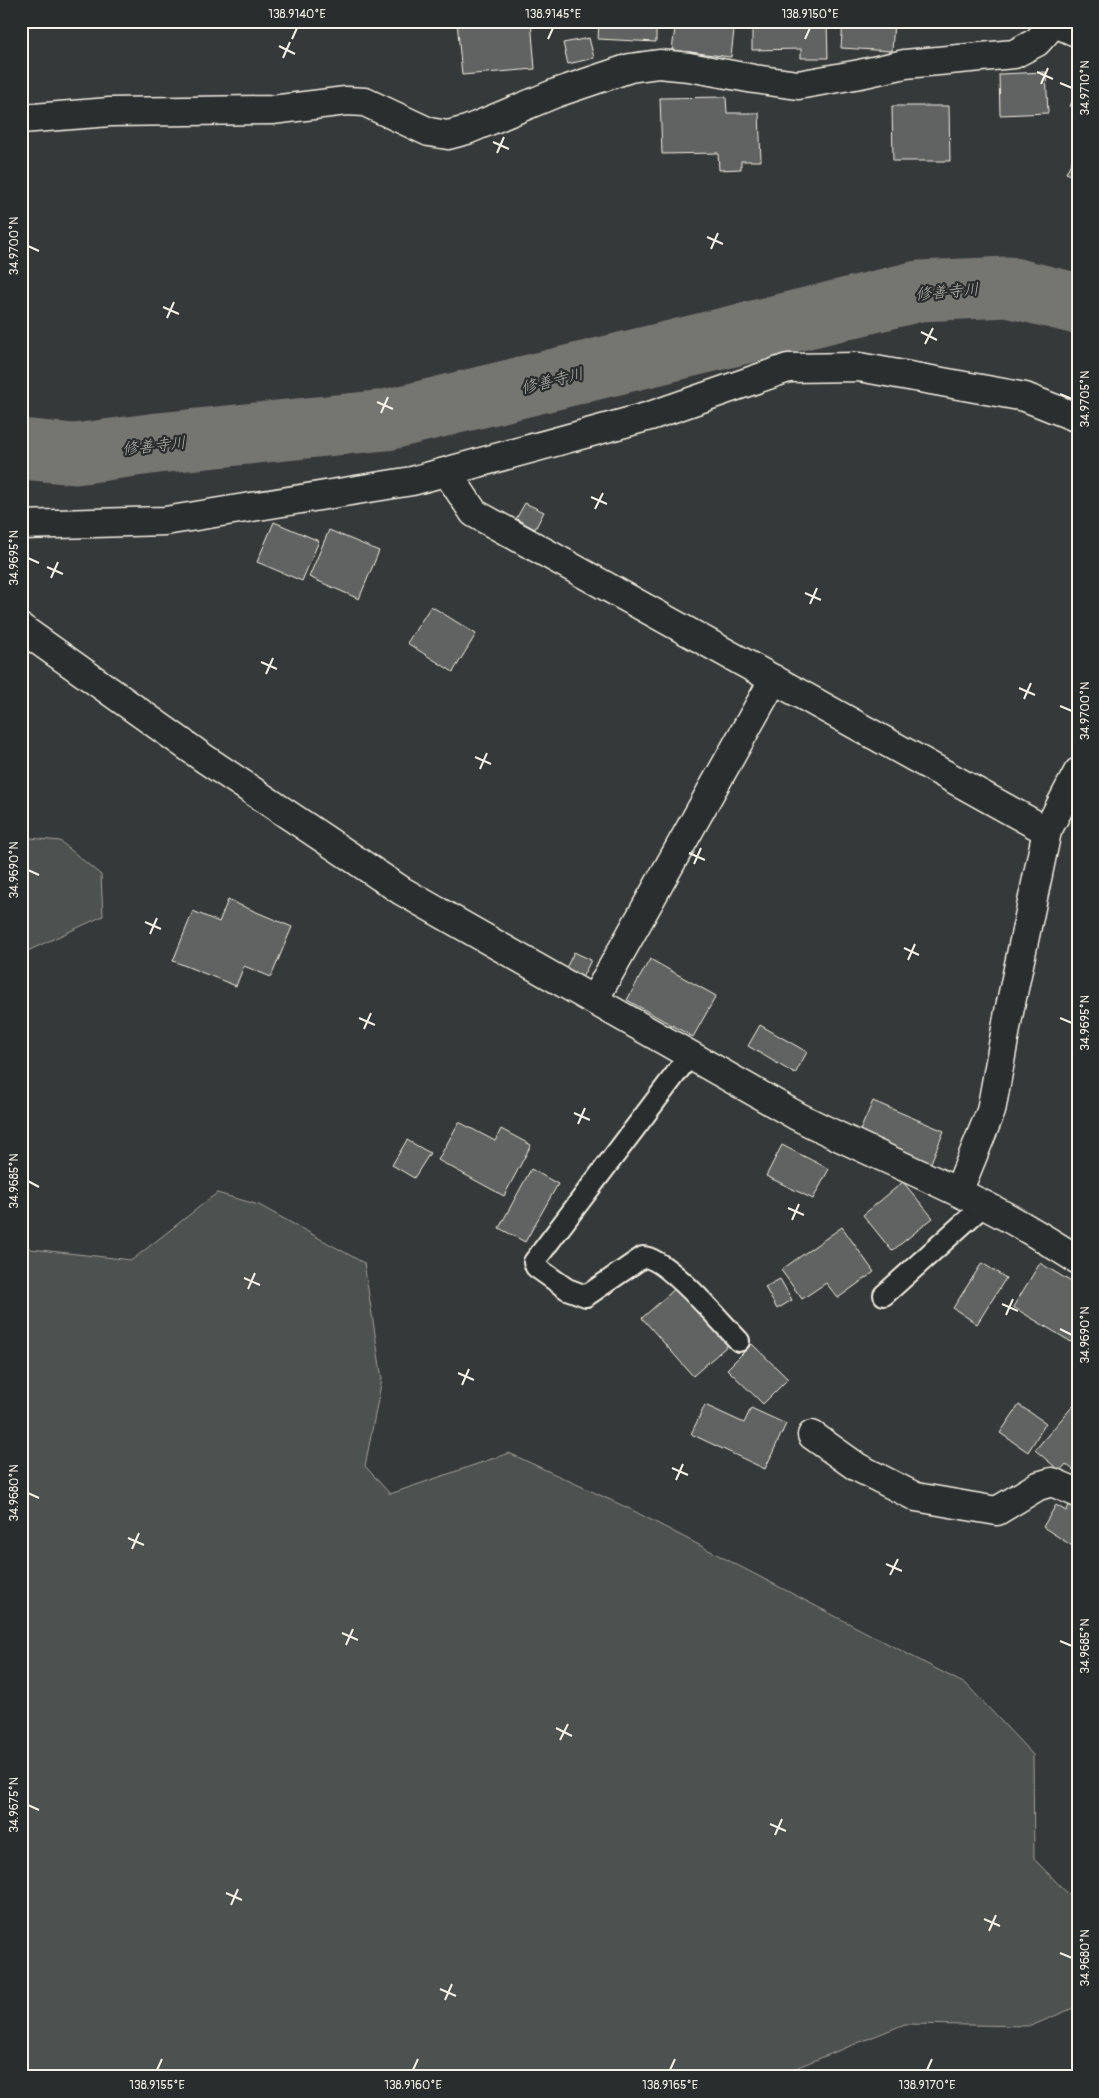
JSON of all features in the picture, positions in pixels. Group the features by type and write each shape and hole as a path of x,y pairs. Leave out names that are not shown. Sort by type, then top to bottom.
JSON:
{"street":[{"path":"21,119 110,112 272,110 346,102 365,102 429,132 448,135 467,130 556,93 630,68 659,64 689,66 754,79 798,84 860,74 905,64 1014,54 1061,26"},
{"path":"21,525 164,521 412,481 650,416 788,368 859,366 1025,397 1078,418"},
{"path":"447,472 474,513 1047,831"},
{"path":"21,628 205,759 402,891 840,1139 984,1205 1020,1224 1078,1260"},
{"path":"594,1000 774,679"},
{"path":"958,1192 991,1111 1009,1012 1047,831 1078,772"},
{"path":"812,1435 857,1467 916,1497 997,1511 1038,1486 1052,1482 1078,1493"}],"lane":[{"path":"690,1055 534,1262 536,1267 567,1289 586,1296 643,1257 651,1257 669,1269 739,1341"},
{"path":"884,1294 984,1205"}],"shaded area":[{"path":"21,837 60,841 101,875 103,916 21,954"},
{"path":"217,1193 259,1205 364,1263 382,1379 365,1466 390,1494 509,1453 630,1509 967,1685 1033,1755 1034,1859 1078,1904 1078,2006 1031,2026 905,2024 773,2077 21,2077 21,1241 31,1249 132,1260"}],"building":[{"path":"457,21 531,21 535,69 462,75"},
{"path":"599,21 656,21 656,42 598,39"},
{"path":"676,21 735,21 731,57 672,50"},
{"path":"752,21 827,22 828,58 801,58 801,49 752,50"},
{"path":"843,21 894,21 892,51 841,48"},
{"path":"589,38 594,58 568,64 563,43"},
{"path":"1046,72 1048,113 1000,115 999,74"},
{"path":"1078,89 1078,109 1070,106"},
{"path":"726,97 727,113 759,113 761,161 741,161 741,169 719,170 718,153 662,154 660,98"},
{"path":"892,106 949,106 950,161 893,161"},
{"path":"1078,149 1078,178 1066,173"},
{"path":"525,503 544,512 535,529 516,519"},
{"path":"274,522 319,541 302,581 257,562"},
{"path":"329,530 379,551 359,599 309,577"},
{"path":"431,606 476,634 453,672 407,643"},
{"path":"228,900 292,927 271,977 244,966 236,986 173,961 193,911 219,922"},
{"path":"574,952 591,960 579,984 562,976"},
{"path":"650,959 716,996 693,1037 627,1000"},
{"path":"760,1025 807,1052 795,1074 748,1046"},
{"path":"873,1101 944,1131 930,1165 859,1133"},
{"path":"459,1122 495,1141 501,1129 531,1145 504,1196 438,1160"},
{"path":"407,1140 430,1153 414,1178 392,1165"},
{"path":"782,1145 829,1169 813,1199 766,1176"},
{"path":"531,1169 558,1184 525,1242 499,1228"},
{"path":"903,1182 933,1218 892,1251 863,1215"},
{"path":"842,1227 874,1272 838,1298 826,1283 802,1299 781,1270"},
{"path":"982,1263 1006,1278 977,1324 953,1308"},
{"path":"1040,1263 1078,1286 1078,1346 1013,1307"},
{"path":"780,1279 792,1300 777,1309 765,1287"},
{"path":"677,1287 728,1345 693,1376 642,1318"},
{"path":"752,1344 788,1379 763,1404 727,1369"},
{"path":"1078,1400 1078,1474 1066,1464 1060,1471 1035,1450"},
{"path":"705,1405 744,1423 751,1408 786,1424 765,1469 691,1434"},
{"path":"1019,1405 1046,1423 1028,1452 1000,1433"},
{"path":"1071,1502 1078,1507 1077,1549 1043,1527 1056,1505 1066,1511"}],"waterway":[{"name":"修善寺川","path":"21,449 75,454 158,443 386,420 919,291 1008,287 1078,304"}]}
